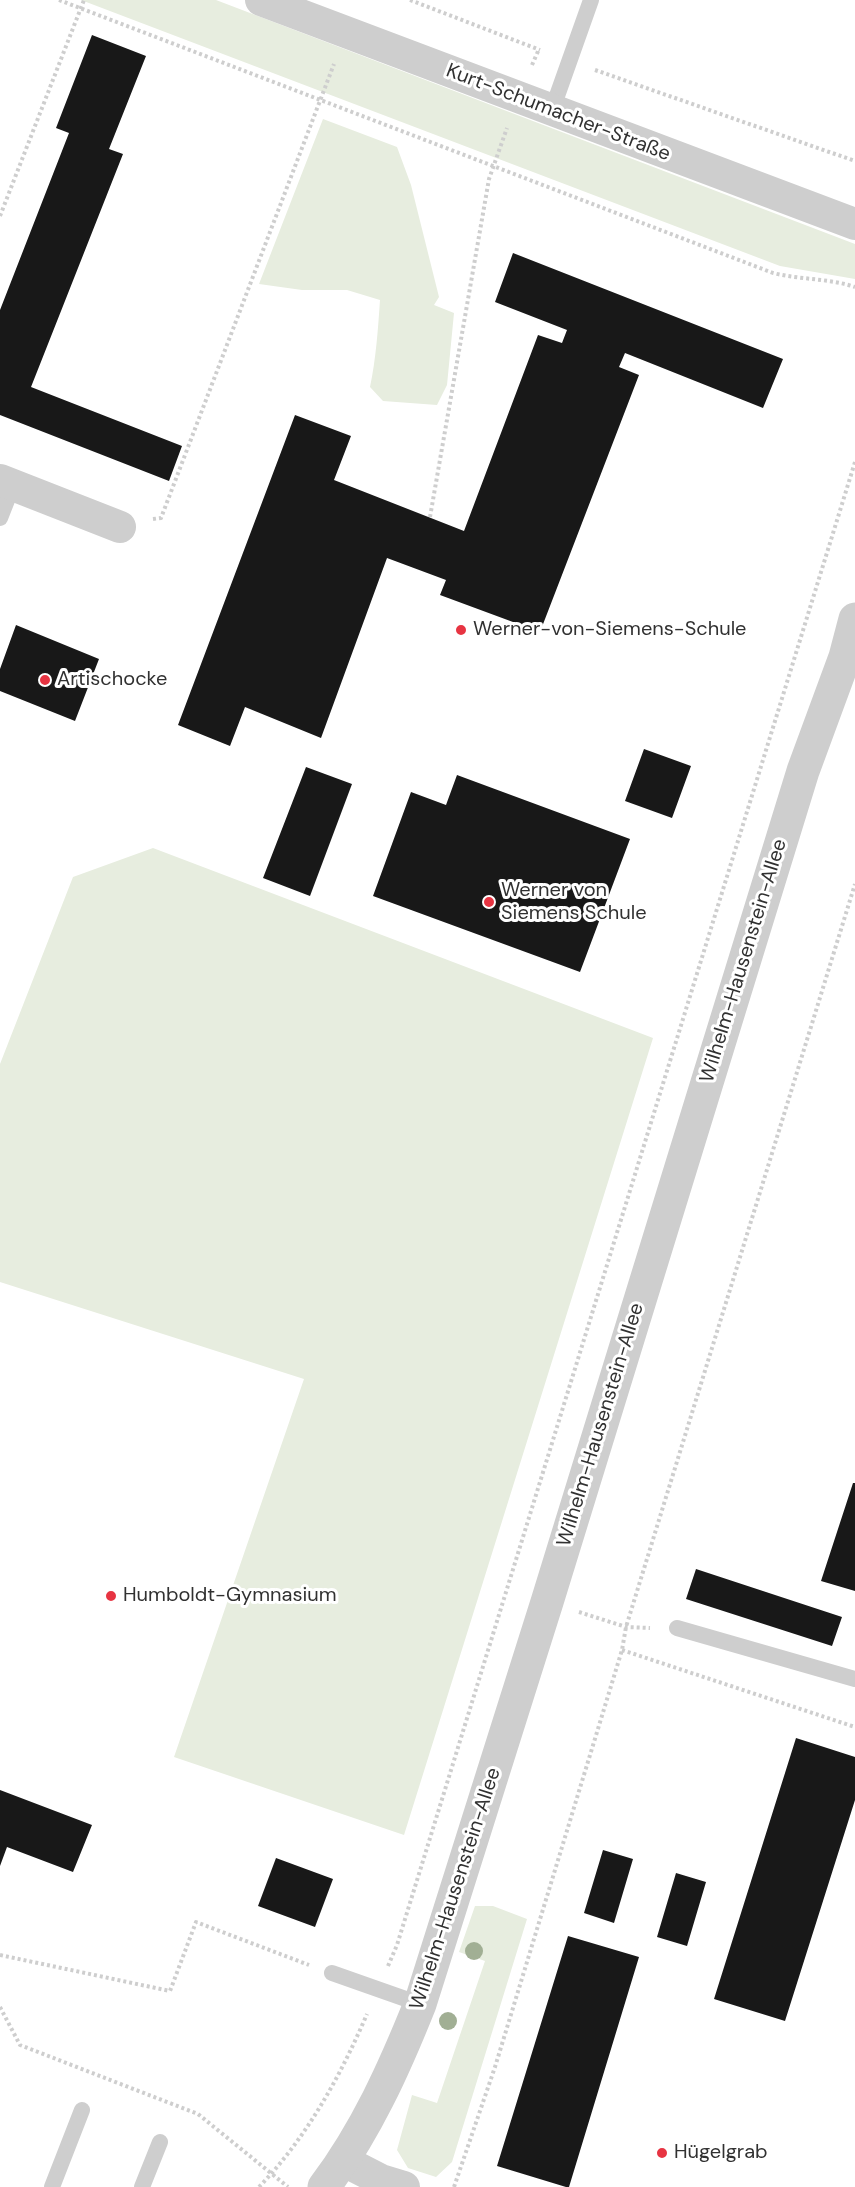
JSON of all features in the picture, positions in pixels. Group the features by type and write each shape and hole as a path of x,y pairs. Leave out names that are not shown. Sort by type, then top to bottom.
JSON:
{"street":[{"name":"Kurt-Schumacher-Straße","path":"261,0 855,224"},
{"path":"7,483 120,527"},
{"name":"Wilhelm-Hausenstein-Allee","path":"324,2187 344,2161 373,2111 398,2059 420,2004 547,1602 803,771 852,635"},
{"path":"344,2161 387,2184"}],"lane":[{"path":"552,111 591,0"},
{"path":"0,518 7,483"},
{"path":"677,1628 855,1679"},
{"path":"332,1973 420,2004"},
{"path":"52,2187 82,2110"},
{"path":"142,2187 160,2142"}],"path":[{"path":"59,0 773,273 793,278 838,281 855,287"},
{"path":"0,216 84,0"},
{"path":"410,0 570,61 855,161"},
{"path":"120,527 161,518 345,32"},
{"path":"430,517 493,165 539,49"},
{"path":"259,2187 308,2127 341,2073 397,1945 855,462"},
{"path":"454,2187 495,2067 622,1650 626,1627 855,884"},
{"path":"622,1650 855,1727"},
{"path":"0,1955 170,1991 196,1922 332,1973"},
{"path":"0,2007 20,2045 198,2114 288,2187"}],"shaded area":[{"path":"81,0 216,0 855,244 855,279 780,266"},
{"path":"323,119 397,147 411,185 439,297 434,305 454,313 447,385 437,405 383,401 370,387 380,300 347,290 302,290 259,284"},
{"path":"153,848 653,1038 404,1835 174,1757 304,1379 0,1282 0,1064 73,877"},
{"path":"475,1906 493,1906 527,1919 452,2162 436,2177 408,2168 397,2150 412,2095 437,2103 485,1961 459,1952"}],"building":[{"path":"92,35 146,56 109,149 123,154 31,387 182,446 169,481 0,415 0,310 69,133 56,128"},
{"path":"513,253 783,359 763,408 625,353 619,367 639,375 540,632 440,595 446,580 387,558 321,738 245,707 230,746 178,725 295,415 351,436 334,480 464,531 538,335 562,343 567,330 495,302"},
{"name":"Artischocke","path":"16,625 99,659 75,721 0,691 0,669"},
{"path":"644,749 691,766 672,818 625,801"},
{"path":"306,767 352,784 310,896 263,878"},
{"path":"457,775 630,839 580,972 373,896 411,792 446,805"},
{"path":"853,1483 855,1483 855,1591 821,1581"},
{"path":"696,1569 842,1617 832,1646 686,1599"},
{"path":"796,1738 855,1757 855,1800 785,2021 714,1999"},
{"path":"0,1790 92,1825 73,1872 7,1847 0,1866"},
{"path":"603,1850 633,1859 614,1923 584,1913"},
{"path":"276,1858 333,1879 315,1927 258,1906"},
{"path":"676,1873 706,1882 687,1946 657,1937"},
{"path":"568,1936 639,1957 569,2187 566,2187 497,2166"}],"place":[{"name":"Werner-von-Siemens-Schule","path":"461,630"},
{"name":"Artischocke","path":"45,680"},
{"name":"Werner von Siemens Schule","path":"489,902"},
{"name":"Humboldt-Gymnasium","path":"111,1596"},
{"name":"Hügelgrab","path":"662,2153"}]}
